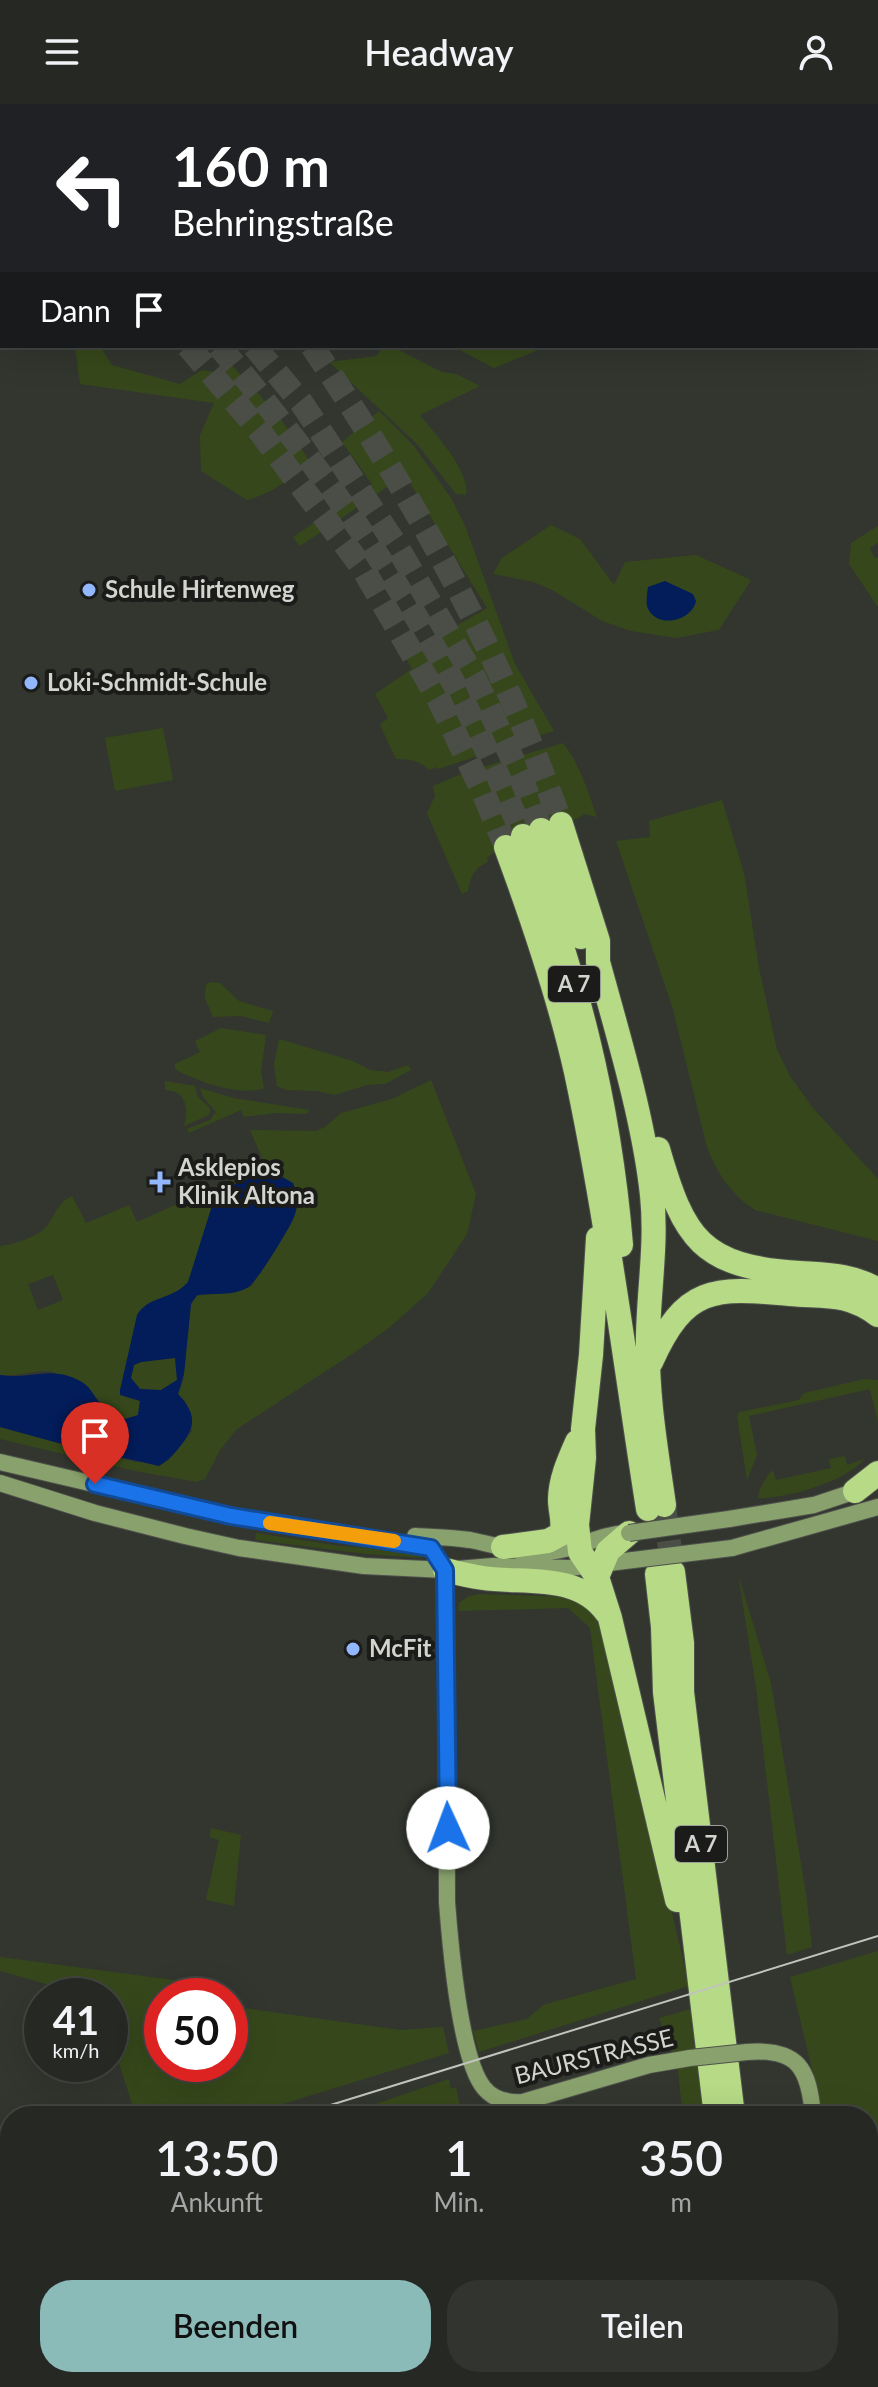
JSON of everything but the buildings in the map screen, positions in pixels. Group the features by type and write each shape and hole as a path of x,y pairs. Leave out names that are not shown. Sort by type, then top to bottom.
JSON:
{"highway":[{"name":"A 7","path":"533,834 584,944 598,962 636,1113 652,1192 655,1253 649,1311 648,1368 656,1507 576,1071 541,948 533,834"},
{"name":"A 7","path":"533,834 602,1093 615,1173 624,1269 620,1310"},
{"path":"636,1113 656,1144 670,1192 686,1227 713,1252 735,1263 756,1268 844,1276 878,1290"},
{"path":"600,1208 583,1429 578,1545 596,1569 610,1618 705,2023"},
{"path":"648,1368 675,1318 713,1293 753,1289 788,1294 824,1294 850,1299 878,1315"},
{"path":"503,1547 548,1541 561,1534 564,1527 561,1489 567,1464 583,1429"},
{"path":"867,1487 878,1473"},
{"path":"596,1569 608,1551 629,1533"},
{"path":"445,1570 483,1578 576,1588 594,1597 610,1618"},
{"name":"A 7","path":"715,2106 665,1692 665,1573 682,1643 682,1692 732,2106"}],"main road":[{"path":"0,1462 231,1516 427,1545 435,1551 445,1570"},
{"path":"0,1483 95,1513 239,1548 364,1566 445,1570 493,1566 596,1569 633,1560 732,1548 878,1507"},
{"path":"365,1537 452,1538 543,1553 614,1533 814,1505 867,1487"},
{"name":"BAURSTRASSE","path":"445,1570 448,1914 461,2018 480,2082 496,2098 512,2103 523,2102 649,2065 690,2058 777,2051 796,2062 808,2082 812,2106"}],"green space":[{"path":"75,348 101,348 112,365 180,384 202,370 217,373 228,361 278,415 309,460 281,484 247,500 201,471 200,435 214,403 80,384"},
{"path":"382,348 395,348 442,372 456,374 480,386 420,415 457,464 463,475 466,495 456,494 417,444 329,362 376,356"},
{"path":"456,348 535,348 536,351 494,368"},
{"path":"379,411 414,446 451,498 466,528 515,664 554,731 438,769 429,770 414,761 396,759 380,725 388,718 375,694 412,669 405,656 487,608 405,475 300,546 293,537 372,484 342,442"},
{"path":"551,525 580,539 614,585 625,562 696,555 751,580 719,630 676,638 631,631 602,621 534,582 493,574 502,558"},
{"path":"878,526 878,543 870,548 874,557 878,558 878,607 849,564 851,543"},
{"path":"163,728 173,780 115,791 105,738"},
{"path":"563,743 579,769 597,817 584,814 510,842 487,858 488,862 474,874 468,891 462,894 427,813 435,796 433,786 466,772"},
{"path":"722,800 744,873 759,968 777,1050 790,1076 812,1107 878,1179 878,1241 755,1210 726,1183 707,1147 672,1006 616,841 650,837 649,821"},
{"path":"210,982 220,983 239,1001 273,1011 269,1023 241,1016 213,1017 205,998 206,985"},
{"path":"221,1028 266,1035 261,1072 264,1088 231,1089 206,1083 175,1069 175,1064 200,1052 195,1041"},
{"path":"279,1039 353,1061 370,1070 388,1072 408,1065 411,1070 385,1084 367,1085 335,1095 286,1090 277,1086 274,1065"},
{"path":"431,1080 476,1194 467,1234 428,1293 390,1327 237,1429 220,1450 205,1479 197,1482 135,1471 0,1439 0,1427 135,1462 168,1461 192,1431 186,1402 178,1395 183,1382 191,1304 197,1296 251,1287 292,1223 296,1193 293,1183 268,1173 230,1187 188,1282 179,1292 151,1302 130,1350 120,1390 140,1400 138,1415 130,1418 116,1416 92,1394 55,1373 0,1375 0,1246 39,1233 62,1203 72,1196 86,1223 129,1205 137,1222 265,1165 250,1130 316,1131 341,1113 392,1099","holes":["53,1275 63,1300 38,1310 28,1284"]},
{"path":"165,1081 195,1086 197,1096 210,1108 209,1115 184,1126 185,1102 173,1091 165,1090"},
{"path":"200,1088 233,1098 310,1110 306,1114 275,1113 244,1117 241,1110 189,1133 187,1129 210,1120 216,1112 203,1097"},
{"path":"175,1358 177,1380 161,1390 140,1389 131,1378 134,1365"},
{"path":"865,1379 878,1380 878,1422 870,1389 749,1416 757,1455 747,1480 737,1416 739,1412 799,1400 804,1393"},
{"path":"845,1456 847,1465 864,1459 844,1475 815,1487 758,1498 770,1472 773,1471 776,1480 831,1468 829,1459"},
{"path":"256,1533 340,1546 423,1552 422,1558 366,1554 255,1540"},
{"path":"738,1574 771,1683 806,1894 812,1947 787,1955 756,1687"},
{"path":"469,1596 573,1597 597,1616 609,1639 689,1986 479,2052 473,2031 527,2019 543,2005 636,1979 590,1628 568,1608 458,1611 459,1603"},
{"path":"211,1828 241,1835 234,1906 206,1900 219,1840 210,1837"},
{"path":"878,1951 878,2106 818,2106 790,1977"},
{"path":"0,1957 158,1978 144,1978 144,2082 248,2082 248,2009 400,2030 443,2027 449,2053 276,2106 133,2106 125,2082 128,2082 128,1978 25,1978 0,1971"},
{"path":"691,2009 703,2106 682,2106 678,2071 659,2018"},
{"path":"449,2079 451,2089 456,2087 460,2106 369,2106"}],"shaded area":[{"path":"665,581 693,594 696,601 693,608 680,618 657,618 647,606 648,587"},
{"path":"268,1173 277,1174 293,1183 296,1210 281,1241 252,1284 236,1292 197,1295 191,1304 184,1374 178,1394 191,1412 192,1424 187,1437 172,1456 159,1466 0,1427 0,1375 50,1373 71,1377 85,1384 110,1412 125,1419 138,1415 140,1401 120,1395 137,1315 148,1304 175,1292 188,1282 215,1196 239,1182","holes":["175,1358 177,1380 161,1390 140,1389 131,1378 134,1365"]}],"tunnel":[{"path":"190,348 258,429 362,567 439,700 506,847"},
{"path":"221,348 318,471 409,604 469,714 523,836"},
{"path":"256,348 301,402 396,545 475,679 520,775 541,830"},
{"path":"313,348 385,460 452,577 511,699 561,824"},
{"path":"664,1505 673,1572"}],"tram line":[{"path":"327,2106 878,1936"}],"slow traffic":[{"path":"270,1523 394,1541"}],"place":[{"name":"Schule Hirtenweg","path":"89,590"},
{"name":"Loki-Schmidt-Schule","path":"31,683"},
{"name":"Asklepios Klinik Altona","path":"160,1182"},
{"name":"McFit","path":"353,1649"}],"route":[{"path":"95,1484 231,1516 427,1545 435,1551 445,1570 448,1828"}]}
